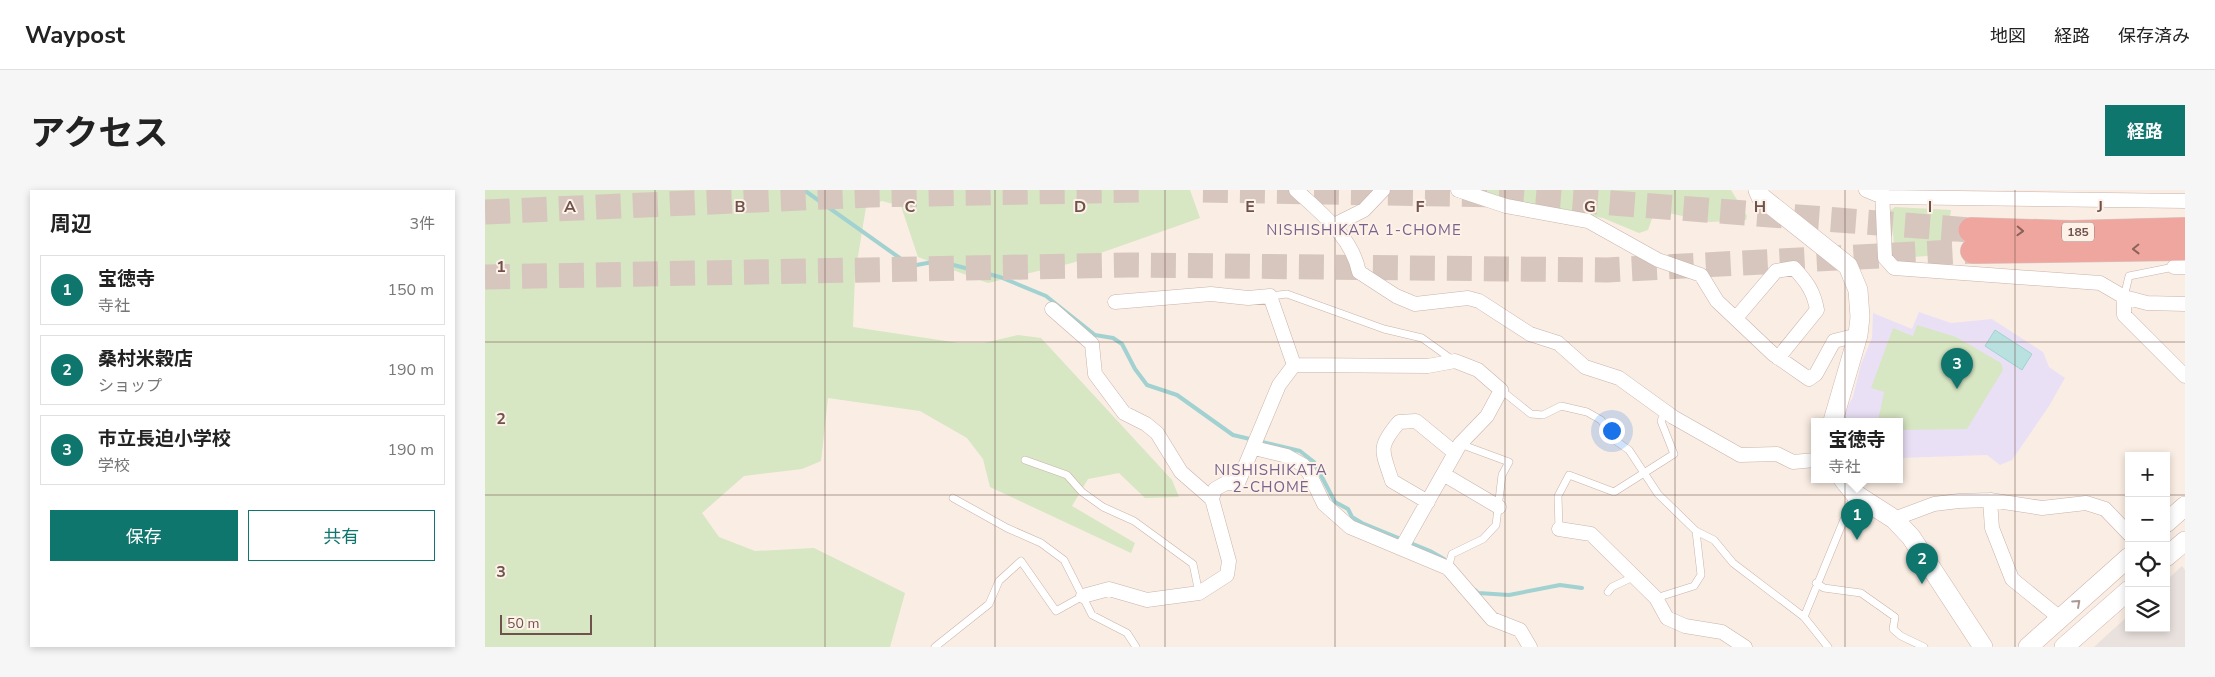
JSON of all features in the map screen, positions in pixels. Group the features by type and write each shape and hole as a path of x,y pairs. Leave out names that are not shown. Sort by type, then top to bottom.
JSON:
{"highway":[{"name":"185","path":"2181,261 1972,240 2071,233 2185,230"}],"street":[{"path":"1296,190 1334,225 1356,258 1359,272 1396,296 1415,304 1468,298 1479,301 1530,334 1559,343 1585,367 1619,378 1665,412 1740,455 1777,454 1793,462 1811,460"},
{"path":"1334,225 1364,210 1383,190"},
{"path":"1458,190 1506,206 1589,221 1658,260 1701,275 1717,301 1778,358 1809,379 1816,374 1834,341 1858,335"},
{"path":"1758,190 1761,197 1848,266 1858,290 1861,317 1858,335 1834,418"},
{"path":"1866,190 1882,194 2053,195 2185,201"},
{"path":"1882,194 1885,258 1894,268 2100,283 2124,297 2147,303 2185,304"},
{"path":"1736,318 1776,271 1794,268 1807,282 1815,295 1817,310 1778,358"},
{"path":"1115,302 1211,294 1248,298 1270,296 1294,366"},
{"path":"2124,297 2124,315 2185,376"},
{"path":"1052,309 1092,344 1095,374 1124,413 1147,424 1157,433 1181,472 1212,499"},
{"path":"1294,366 1428,366 1455,361 1478,370 1501,390 1487,416 1457,449 1402,547"},
{"path":"1083,596 1109,589 1147,600 1199,593 1227,575 1229,561 1212,499 1215,489 1226,483 1238,483 1279,385 1294,366"},
{"path":"1428,502 1392,481 1382,449 1386,437 1399,422 1416,421 1457,449"},
{"path":"1254,448 1287,456 1303,465 1324,504 1350,526 1448,568 1492,618 1520,630 1530,647"},
{"path":"1443,474 1499,508"},
{"path":"1846,483 1855,494 1894,519 1911,537 1983,647"},
{"path":"1894,519 1934,504 1959,500 1990,500 2042,508 2086,503 2105,509 2125,530"},
{"path":"1990,500 1992,528 2012,579 2060,618"},
{"path":"2170,519 2185,506"},
{"path":"1559,529 1591,534 1656,598 1667,618 1685,626 1722,632 1745,647"},
{"path":"2170,554 2184,543"},
{"path":"2028,647 2125,561"},
{"path":"2064,647 2125,594"}],"lane":[{"path":"2124,297 2129,276 2181,261"},
{"path":"1270,296 1287,294 1384,329 1421,338 1455,361"},
{"path":"1501,390 1531,414 1543,415 1561,406 1587,412 1601,420 1616,440 1629,450 1658,494 1696,531 1714,540 1733,563 1804,617 1827,647"},
{"path":"1559,529 1558,496 1569,476 1614,492 1674,454 1661,421 1665,412"},
{"path":"1448,568 1452,554 1483,539 1496,525 1501,475 1509,462 1457,449"},
{"path":"1025,460 1067,475 1082,492 1096,502 1134,521 1193,564 1199,593"},
{"path":"1804,617 1816,583 1855,494"},
{"path":"953,498 1007,528 1041,543 1065,560 1092,616 1127,633 1136,647"},
{"path":"1656,598 1694,586 1701,575 1696,531"},
{"path":"935,647 989,604 999,581 1021,562 1056,611 1083,596"},
{"path":"1609,592 1612,587 1633,577"},
{"path":"1816,583 1825,588 1861,593 1895,617 1893,629 1901,636 1924,647"}],"shaded area":[{"path":"1919,312 1951,323 1992,319 2043,352 2049,367 2065,378 2049,406 2012,460 2000,465 1987,455 1903,458 1903,418 1844,418 1845,411 1853,397 1861,364 1872,338 1873,313 1912,329"},
{"path":"2182,566 2185,570 2185,647 2094,647 2125,619 2125,632 2170,632 2170,577"}],"green space":[{"path":"485,190 1190,190 1200,218 1072,263 988,283 918,257 901,206 882,201 866,207 855,275 853,327 959,343 984,343 1018,335 1041,338 1172,480 1179,497 1145,498 1119,473 1088,479 1072,506 1135,543 1131,553 990,487 983,459 967,438 920,411 828,398 821,461 802,469 744,476 702,513 719,537 755,551 814,548 905,593 890,647 485,647"},
{"path":"1472,190 1731,190 1747,216 1746,220 1710,222 1655,210 1648,230 1639,233 1603,218 1488,198"},
{"path":"1895,207 1951,210 1944,255 1895,258 1891,210"},
{"path":"1917,325 1956,337 2001,363 2003,370 1967,429 1903,430 1903,418 1879,418 1884,392 1871,388 1893,328 1913,336"}],"water":[{"path":"1995,330 2032,354 2022,370 1985,346"}],"waterway":[{"path":"804,190 911,266 938,261 1000,277 1046,296 1095,335 1113,338 1122,344 1135,369 1147,385 1177,395 1233,435 1300,451 1314,462 1335,502 1348,509 1352,517 1444,559"},
{"path":"1475,590 1478,593 1509,595 1560,585 1582,588"}],"tunnel":[{"path":"485,212 871,195 1140,190"},
{"path":"1203,190 1506,195 1971,230"},
{"path":"485,277 1131,265 1607,270 1973,251"}],"place":[{"name":"市立長迫小学校","path":"1957,389"},
{"name":"宝徳寺","path":"1857,540"},
{"name":"桑村米穀店","path":"1922,584"}],"district":[{"name":"NISHISHIKATA 1-CHOME","path":"1364,230"},
{"name":"NISHISHIKATA 2-CHOME","path":"1271,478"}]}
